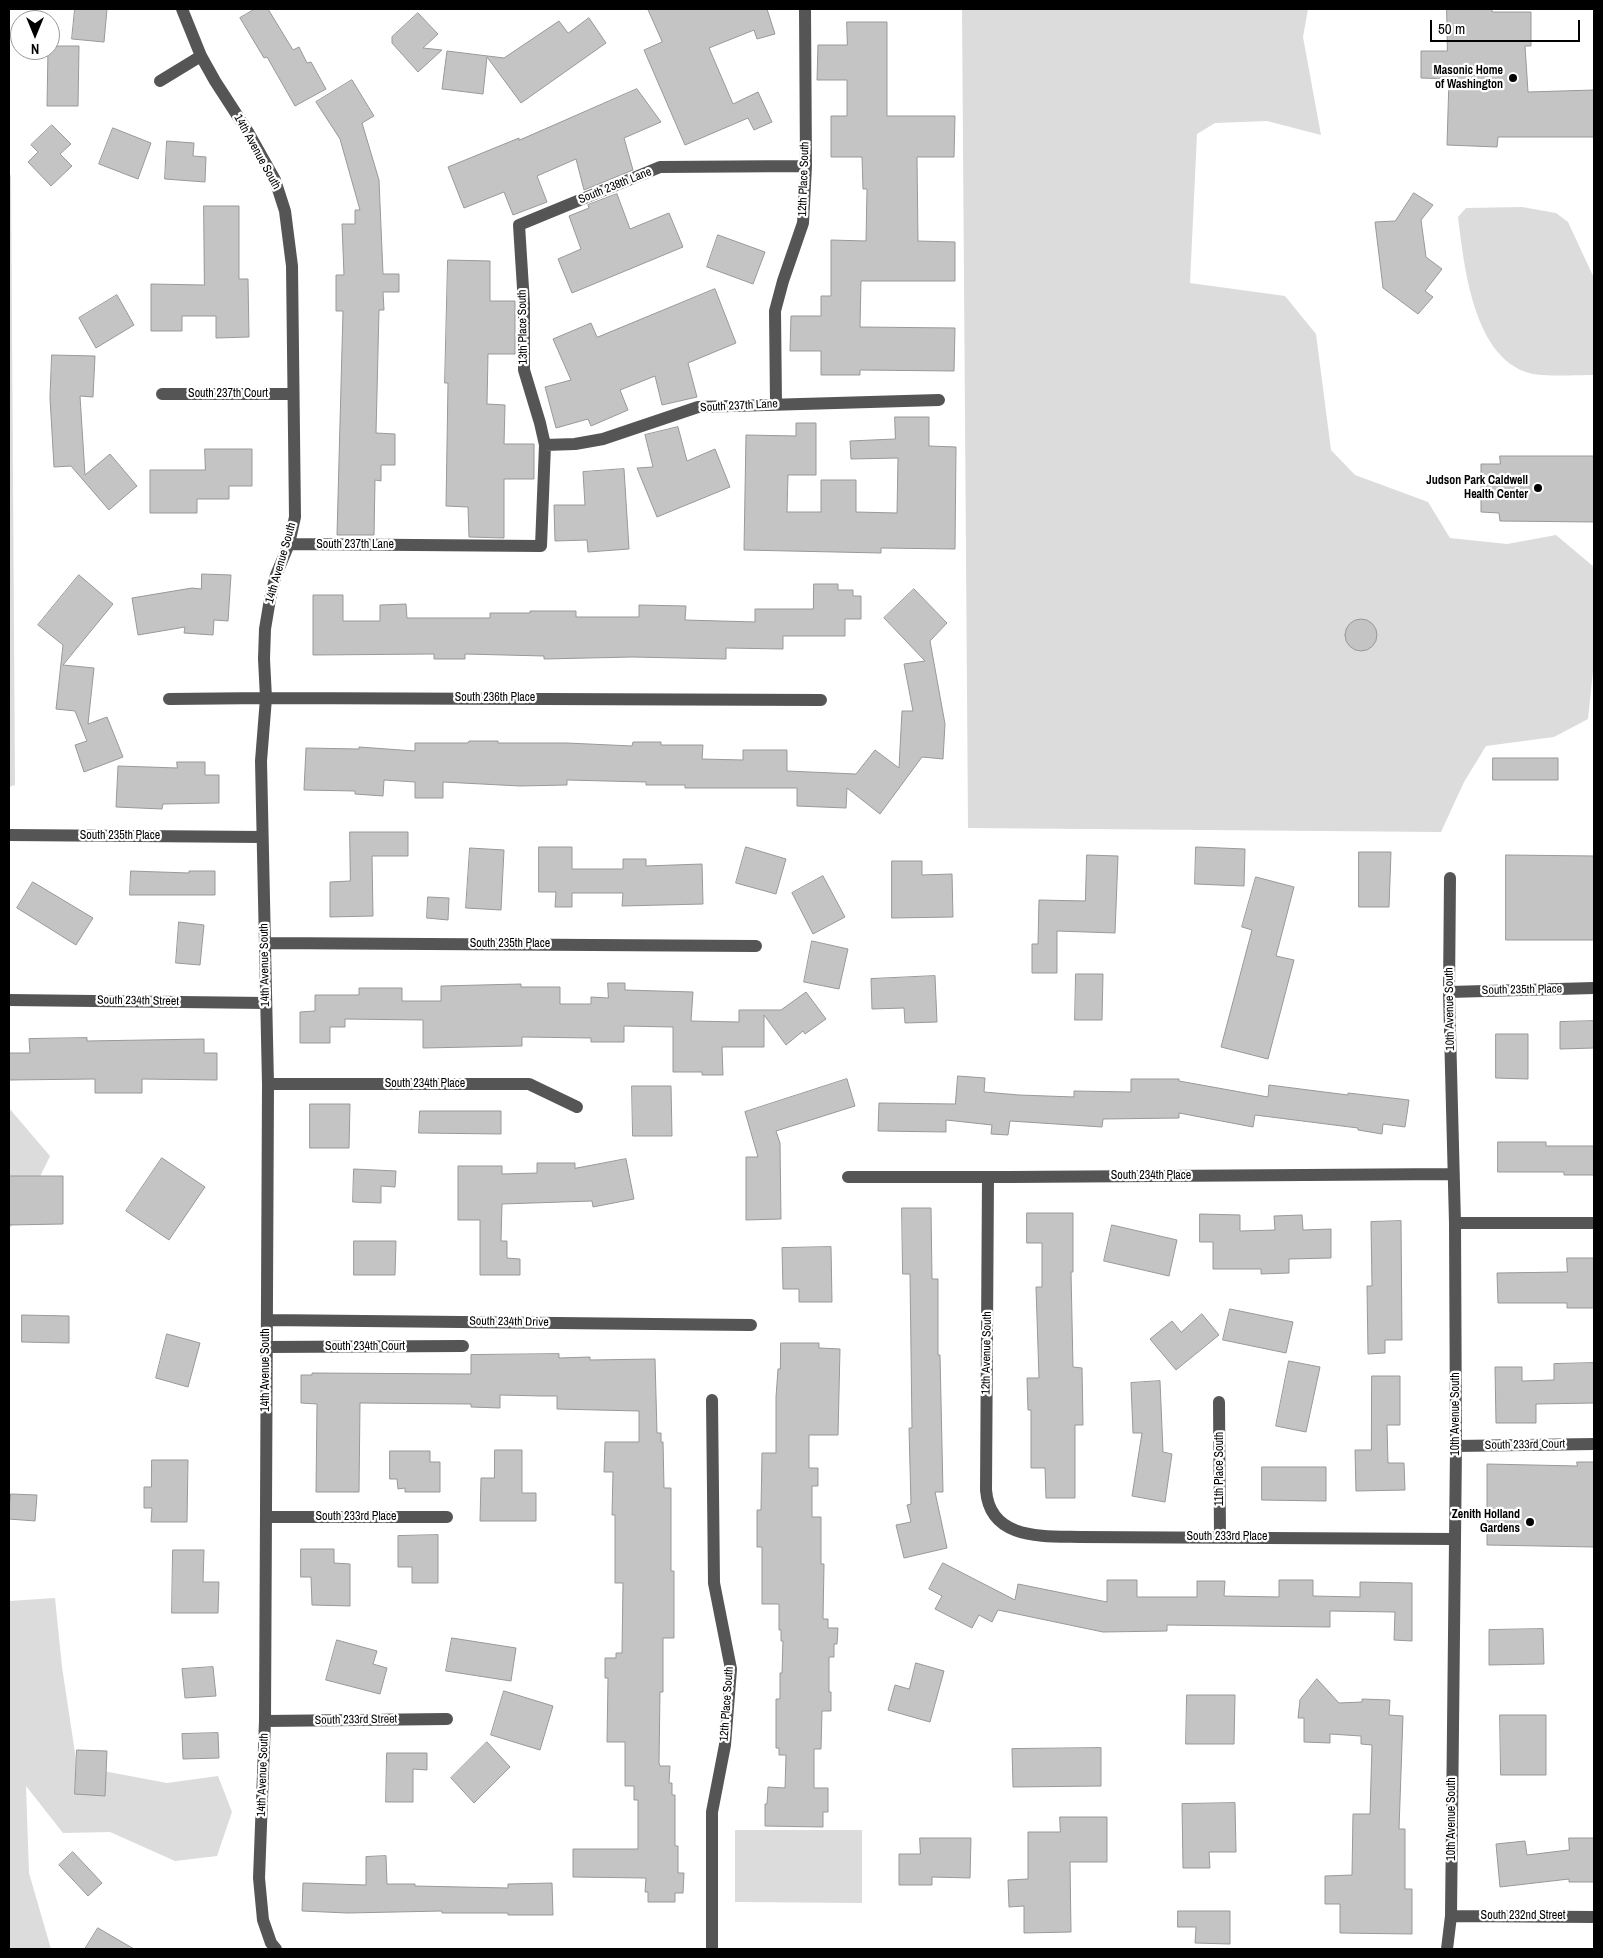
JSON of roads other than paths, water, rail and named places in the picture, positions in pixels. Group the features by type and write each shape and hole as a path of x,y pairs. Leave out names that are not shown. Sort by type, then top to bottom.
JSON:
{"street":[{"name":"14th Avenue South","path":"182,9 201,56 214,81 248,132 275,180 286,211 292,266 294,517 289,544 276,575 266,622 264,659 266,698 260,761 268,1084 265,1721 260,1892 263,1920 271,1943 276,1949"},
{"name":"12th Place South","path":"776,404 775,311 782,281 803,223 806,166 805,9"},
{"path":"160,81 201,56"},
{"name":"South 238th Lane","path":"519,225 660,167 806,166"},
{"name":"13th Place South","path":"519,225 524,304 524,370 545,445 540,546"},
{"name":"South 237th Court","path":"162,394 293,394"},
{"name":"South 237th Lane","path":"545,445 574,444 603,439 698,407 939,400"},
{"name":"South 237th Lane","path":"289,544 540,546"},
{"name":"South 236th Place","path":"168,699 821,700"},
{"name":"South 235th Place","path":"9,835 262,837"},
{"name":"10th Avenue South","path":"1447,1949 1451,1916 1456,1446 1455,1223 1449,992 1450,878"},
{"name":"South 235th Place","path":"265,943 756,946"},
{"name":"South 235th Place","path":"1449,992 1594,988"},
{"name":"South 234th Street","path":"9,1000 266,1003"},
{"name":"South 234th Place","path":"268,1084 528,1084 578,1107"},
{"name":"South 234th Place","path":"848,1177 1453,1174"},
{"name":"12th Avenue South","path":"988,1177 986,1490 990,1508 1003,1524"},
{"path":"1455,1223 1594,1223"},
{"name":"South 234th Drive","path":"267,1320 751,1325"},
{"name":"South 234th Court","path":"266,1347 463,1346"},
{"name":"12th Place South","path":"712,1400 714,1583 731,1669 725,1745 712,1812 712,1949"},
{"name":"11th Place South","path":"1219,1402 1220,1537"},
{"name":"South 233rd Court","path":"1456,1446 1594,1444"},
{"name":"South 233rd Place","path":"266,1517 447,1516"},
{"name":"South 233rd Place","path":"1003,1524 1015,1530 1045,1536 1454,1539"},
{"name":"South 233rd Street","path":"265,1721 447,1719"},
{"name":"South 232nd Street","path":"1451,1916 1594,1917"}],"place":[{"name":"Masonic Home of Washington","path":"1513,78"},
{"name":"Judson Park Caldwell Health Center","path":"1538,488"},
{"name":"Zenith Holland Gardens","path":"1530,1522"}]}
